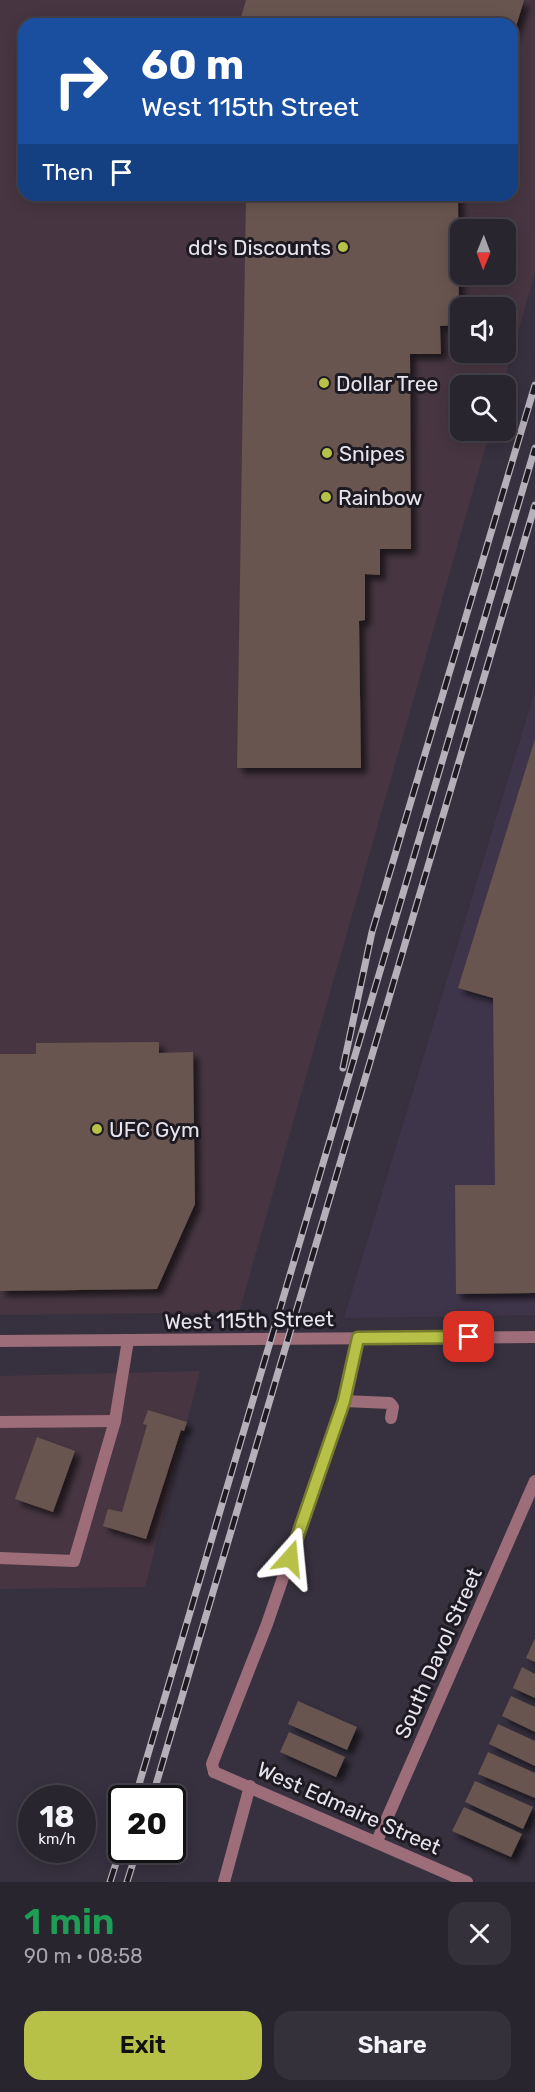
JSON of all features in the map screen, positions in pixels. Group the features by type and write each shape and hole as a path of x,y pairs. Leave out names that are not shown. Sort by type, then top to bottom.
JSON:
{"street":[{"name":"West 115th Street","path":"0,1341 535,1337"},
{"path":"358,1338 344,1401 390,1402 393,1407 391,1418"},
{"path":"0,1558 74,1561 115,1421 128,1340"},
{"name":"West Edmaire Street","path":"344,1401 267,1624 235,1712 212,1764 214,1772 467,1882"},
{"path":"0,1422 115,1421"},
{"name":"South Davol Street","path":"377,1841 535,1481"},
{"path":"224,1882 250,1786"}],"shaded area":[{"path":"0,0 535,0 535,272 516,339 516,297 450,297 450,363 509,363 506,375 450,375 450,441 487,441 239,1312 0,1315"},
{"path":"535,691 535,1315 344,1318"},
{"path":"200,1371 145,1587 0,1589 0,1376"}],"building":[{"path":"246,0 524,0 518,20 518,18 241,18"},
{"path":"246,201 458,201 458,219 450,219 450,285 459,285 459,297 450,297 450,325 440,326 441,354 410,354 411,549 380,549 380,575 365,574 365,620 359,621 361,768 237,768"},
{"path":"535,739 535,1293 456,1294 455,1185 495,1185 493,998 458,988"},
{"name":"UFC Gym","path":"159,1042 159,1053 193,1052 195,1204 157,1289 0,1291 0,1054 36,1054 36,1043"},
{"path":"148,1410 187,1422 184,1431 181,1430 146,1539 103,1526 108,1509 122,1512 147,1425 143,1424"},
{"path":"37,1437 75,1451 53,1512 15,1499"},
{"path":"535,1638 535,1662 526,1658"},
{"path":"522,1667 535,1674 535,1698 513,1688"},
{"path":"511,1696 535,1707 535,1732 502,1716"},
{"path":"298,1701 357,1727 347,1750 288,1724"},
{"path":"498,1724 535,1741 535,1766 489,1744"},
{"path":"289,1732 345,1757 336,1777 280,1752"},
{"path":"488,1752 535,1773 535,1798 478,1774"},
{"path":"475,1781 533,1807 523,1829 465,1802"},
{"path":"464,1807 522,1834 511,1857 452,1831"}],"railway":[{"path":"343,1068 372,932 535,385"},
{"path":"139,1785 535,448"},
{"path":"156,1785 535,505"},
{"path":"110,1882 116,1863"},
{"path":"127,1882 133,1863"}],"place":[{"name":"dd's Discounts","path":"343,247"},
{"name":"Dollar Tree","path":"324,383"},
{"name":"Snipes","path":"327,453"},
{"name":"Rainbow","path":"326,497"},
{"name":"UFC Gym","path":"97,1129"}],"route":[{"path":"290,1558 344,1401 358,1338 469,1337"}]}
